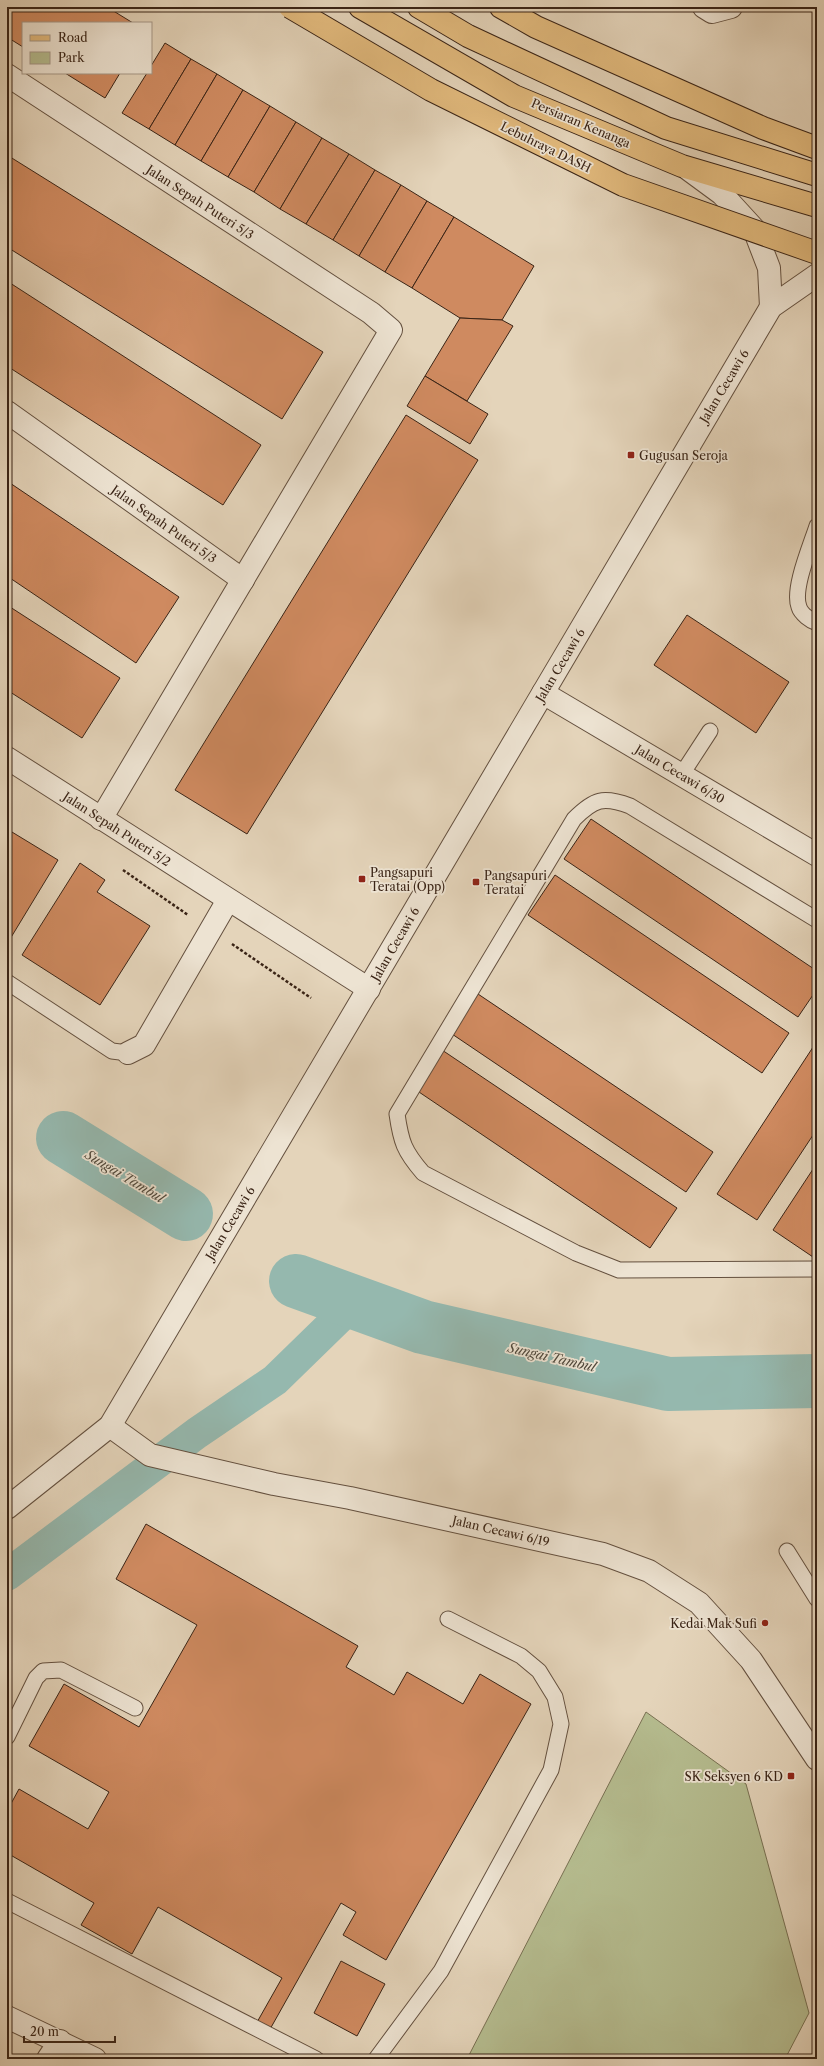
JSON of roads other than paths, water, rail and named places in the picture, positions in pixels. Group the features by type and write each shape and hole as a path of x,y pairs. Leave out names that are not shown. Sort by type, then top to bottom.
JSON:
{"main road":[{"name":"Lebuhraya DASH","path":"290,7 431,90 623,185 817,253"},
{"name":"Persiaran Kenanga","path":"360,7 514,96 682,166 817,206"},
{"path":"419,7 468,36 666,128 817,175"},
{"path":"501,7 536,28 763,128 817,148"}],"street":[{"path":"704,7 712,12 731,7"},
{"name":"Jalan Sepah Puteri 5/3","path":"7,76 371,313 391,330 243,580 7,412"},
{"path":"682,166 722,194 754,229 769,268 771,307"},
{"path":"771,307 817,275"},
{"name":"Jalan Cecawi 6","path":"7,1508 110,1426 369,990 771,307"},
{"path":"101,819 243,580"},
{"name":"Jalan Cecawi 6/30","path":"543,693 817,855"},
{"name":"Jalan Sepah Puteri 5/2","path":"7,758 369,990"},
{"path":"128,1053 144,1045 228,900"},
{"name":"Jalan Cecawi 6/19","path":"110,1426 150,1455 274,1484 350,1498 603,1554 649,1571 699,1603 751,1660 817,1759"},
{"path":"7,2017 95,2059"},
{"path":"48,2059 60,2041"}],"lane":[{"path":"817,526 797,592 799,608 810,621 817,623"},
{"path":"682,774 710,731"},
{"path":"817,920 630,806 615,800 602,800 587,806 574,819 397,1114 400,1139 410,1158 423,1173 576,1253 619,1270 817,1269"},
{"path":"7,982 112,1051 128,1053"},
{"path":"787,1550 817,1599"},
{"path":"376,2059 441,1971 551,1770 561,1724 555,1697 539,1671 521,1656 448,1619"},
{"path":"7,1737 36,1678 43,1671 61,1670 135,1708"},
{"path":"7,1901 316,2059"}],"waterway":[{"name":"Sungai Tambul","path":"63,1138 186,1214"},
{"name":"Sungai Tambul","path":"296,1281 423,1327 668,1384 817,1381"},
{"path":"7,1575 197,1433 275,1380 354,1303"}],"place":[{"name":"Gugusan Seroja","path":"631,455"},
{"name":"Pangsapuri Teratai (Opp)","path":"362,879"},
{"name":"Pangsapuri Teratai","path":"476,882"},
{"name":"Kedai Mak Sufi","path":"765,1623"},
{"name":"SK Seksyen 6 KD","path":"791,1776"}]}
